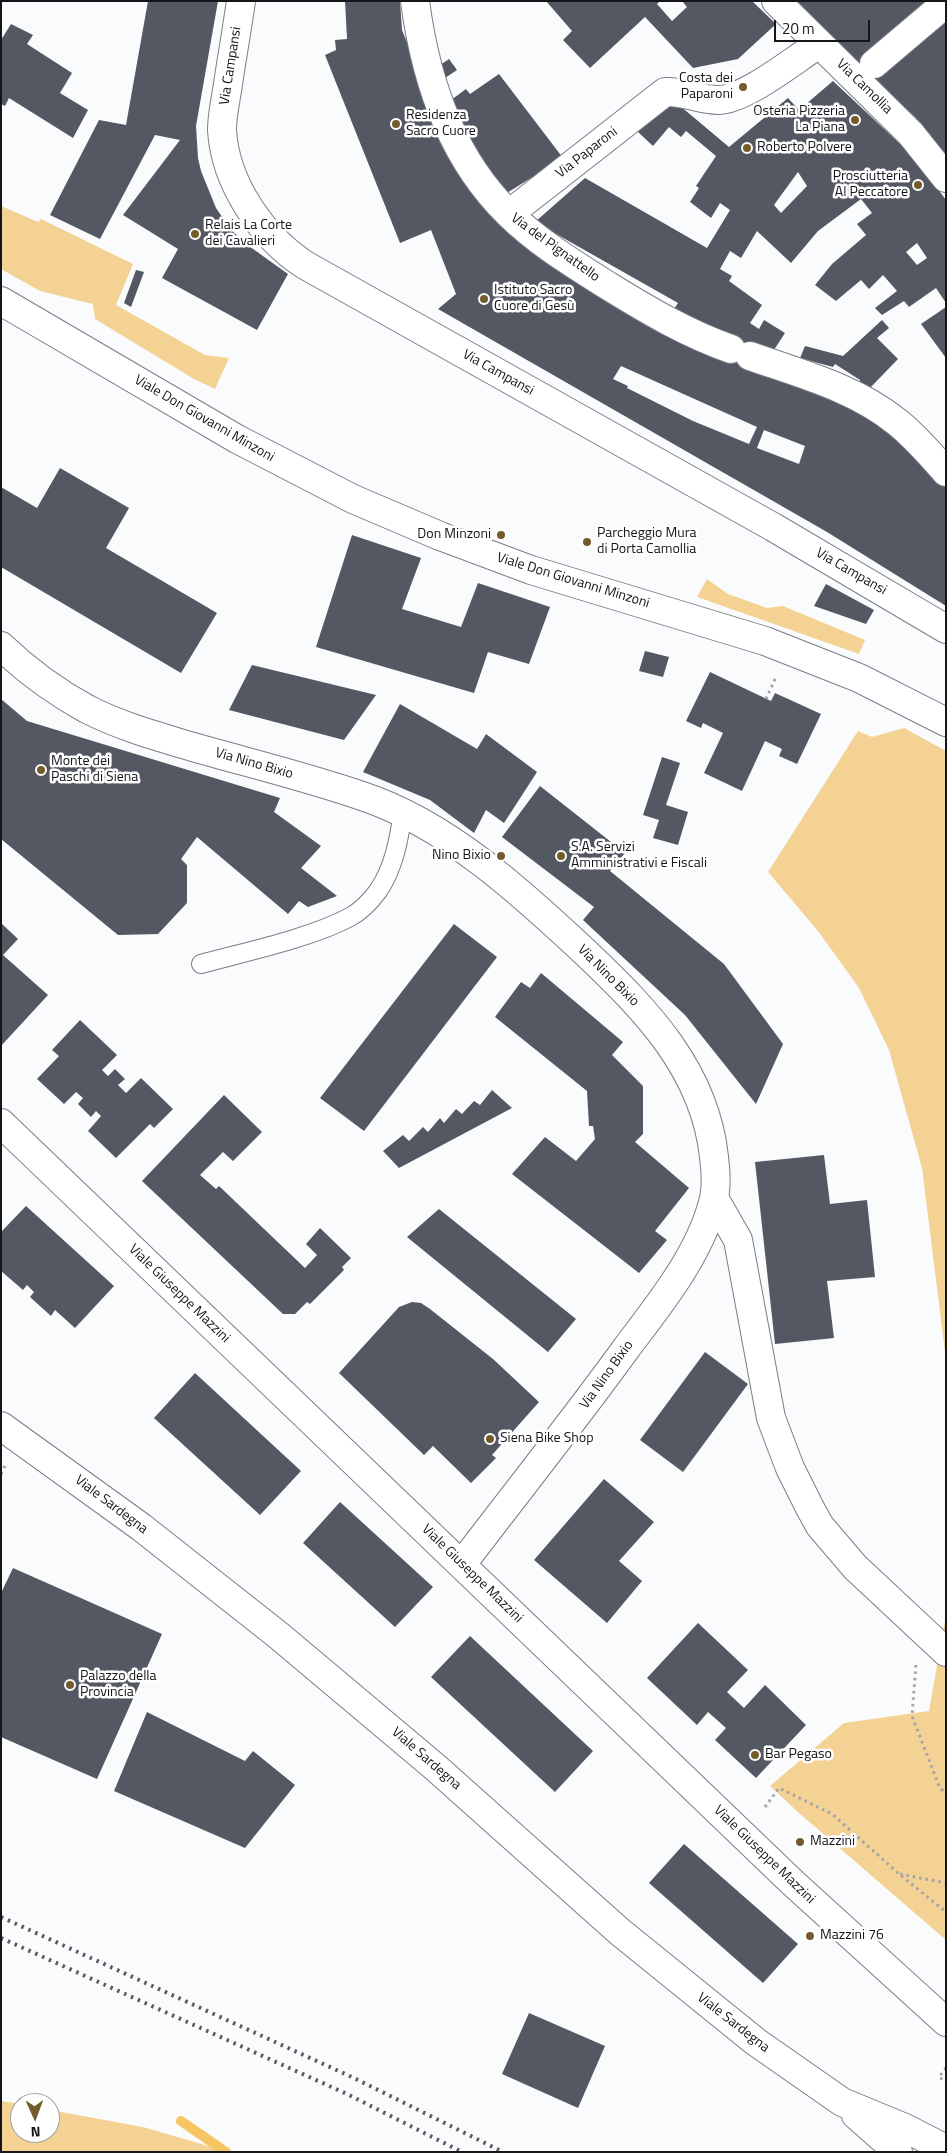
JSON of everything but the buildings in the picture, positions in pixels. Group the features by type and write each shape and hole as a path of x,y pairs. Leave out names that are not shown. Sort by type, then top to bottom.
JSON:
{"street":[{"name":"Via Campansi","path":"241,1 223,117 223,138 232,170 249,205 266,231 283,249 305,265 774,527 946,629"},
{"name":"Via del Pignattello","path":"415,1 427,66 444,114 467,161 509,214 540,240 631,300 698,337 836,387 870,403 908,431 946,472"},
{"name":"Via Camollia","path":"776,1 818,44 865,72 946,178"},
{"path":"865,72 946,3"},
{"name":"Via Paparoni","path":"509,214 665,92 678,92 715,100 733,98 818,44"},
{"name":"Viale Don Giovanni Minzoni","path":"1,301 237,439 353,499 440,536 531,570 765,641 859,678 946,722"},
{"name":"Via Nino Bixio","path":"1,646 54,689 114,722 154,736 362,796 403,812 427,825 500,877 610,975 679,1056 705,1108 713,1144 714,1198 696,1244 659,1302 573,1420 462,1564"},
{"name":"Viale Giuseppe Mazzini","path":"1,1123 793,1883 946,2022"},
{"path":"714,1198 738,1240 772,1418 780,1444 801,1491 820,1526 837,1548 873,1586 939,1646"},
{"name":"Viale Sardegna","path":"1,1426 78,1480 225,1593 435,1767 680,1983 769,2052 842,2102 898,2152"},
{"name":"Viale Sardegna","path":"842,2102 905,2128 946,2149"}],"lane":[{"path":"201,964 303,935 355,914 378,890 388,872 397,848 403,812"}],"path":[{"path":"766,699 777,673"},
{"path":"939,1646 916,1665 912,1716 939,1786 946,1795"},
{"path":"765,1807 779,1788 832,1814 898,1874 946,1912"},
{"path":"898,1874 946,1883"},
{"path":"946,2068 939,2077 946,2082"}],"shaded area":[{"path":"1,206 38,222 41,219 133,264 116,305 205,355 229,358 215,389 194,379 95,319 93,304 40,291 1,269"},
{"path":"707,579 728,594 767,608 783,606 865,640 859,654 697,597"},
{"path":"904,728 946,751 946,1360 922,1168 889,1050 859,988 818,931 768,872 858,731 872,737"},
{"path":"946,1615 946,1940 770,1786 844,1723 929,1711"},
{"path":"1,2101 10,2102 10,2143 60,2143 60,2112 143,2127 229,2152 1,2152"}],"waterway":[{"path":"181,2121 226,2152"}],"railway":[{"path":"1,1917 354,2078 503,2152"},
{"path":"1,1938 347,2094 462,2152"}],"place":[{"name":"Costa dei Paparoni","path":"743,87"},
{"name":"Osteria Pizzeria La Piana","path":"855,120"},
{"name":"Residenza Sacro Cuore","path":"396,124"},
{"name":"Roberto Polvere","path":"747,148"},
{"name":"Prosciutteria Al Peccatore","path":"918,185"},
{"name":"Relais La Corte dei Cavalieri","path":"195,234"},
{"name":"Istituto Sacro Cuore di Gesù","path":"484,299"},
{"name":"Don Minzoni","path":"501,535"},
{"name":"Parcheggio Mura di Porta Camollia","path":"587,542"},
{"name":"Monte dei Paschi di Siena","path":"41,770"},
{"name":"Nino Bixio","path":"501,856"},
{"name":"S.A. Servizi Amministrativi e Fiscali","path":"561,856"},
{"name":"Siena Bike Shop","path":"490,1439"},
{"name":"Palazzo della Provincia","path":"70,1685"},
{"name":"Bar Pegaso","path":"755,1755"},
{"name":"Mazzini","path":"800,1842"},
{"name":"Mazzini 76","path":"810,1936"}]}
